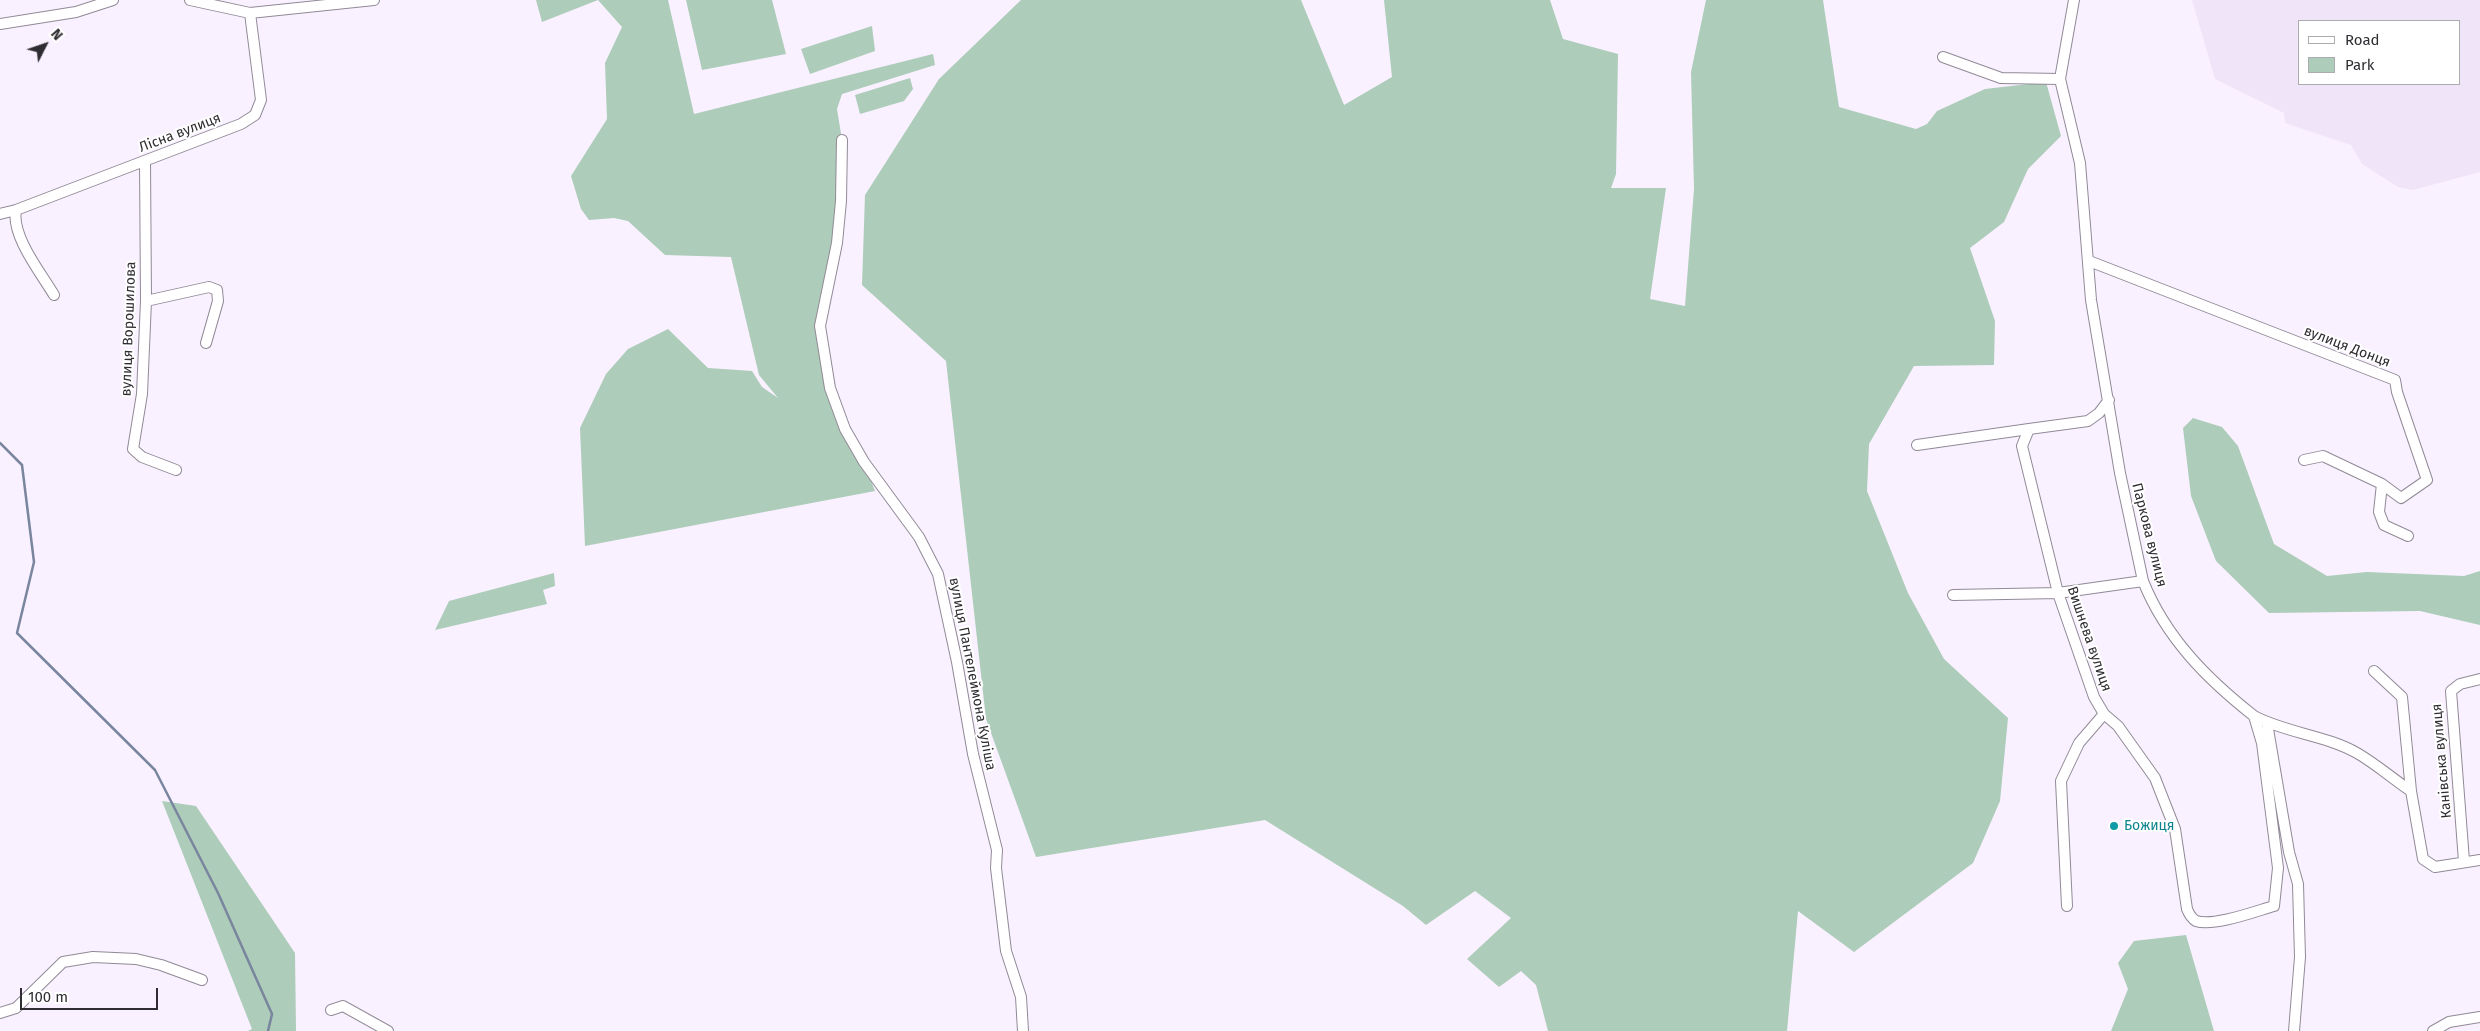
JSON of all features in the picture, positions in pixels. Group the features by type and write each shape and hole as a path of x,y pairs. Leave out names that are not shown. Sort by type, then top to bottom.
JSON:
{"street":[{"path":"0,24 76,12 113,0"},
{"path":"190,0 250,13 374,0"},
{"name":"Паркова вулиця","path":"2074,0 2060,80 2080,164 2091,300 2120,473 2144,581 2150,598 2187,656 2254,716 2266,723"},
{"name":"Лісна вулиця","path":"0,214 16,210 241,124 255,115 262,100 250,13"},
{"path":"1943,57 2001,78 2060,80"},
{"name":"вулиця Пантелеймона Куліша","path":"842,140 841,201 836,243 820,326 830,388 845,429 864,462 919,536 938,574 957,662 973,754 997,850 996,868 1006,951 1021,997 1023,1031"},
{"name":"вулиця Ворошилова","path":"145,161 146,301 142,394 132,449 142,457 176,470"},
{"path":"16,210 14,219 20,238 54,295"},
{"name":"вулиця Донця","path":"2089,261 2395,380 2397,392 2427,480 2401,498 2382,484 2323,456 2304,460"},
{"path":"146,301 209,287 217,290 218,301 206,343"},
{"path":"1917,444 2088,421 2099,413 2109,400"},
{"name":"Вишнева вулиця","path":"2030,429 2022,446 2058,593 2094,697 2104,714 2118,726 2154,778 2175,829 2187,909 2191,918 2198,922 2217,921 2274,906 2278,868 2262,743 2254,716"},
{"path":"2382,484 2380,512 2384,525 2408,536"},
{"path":"1953,595 2058,593 2144,581"},
{"path":"2374,671 2402,697 2411,792 2423,859 2434,867 2480,860"},
{"name":"Канівська вулиця","path":"2464,862 2450,691 2460,684 2480,680"},
{"path":"2067,906 2060,781 2079,744 2104,714"},
{"path":"2294,1031 2300,956 2298,884 2289,852 2266,723 2356,753 2411,792"},
{"path":"2278,868 2289,852"},
{"path":"0,1014 16,1008 64,962 71,960 93,957 136,959 161,965 202,980"},
{"path":"331,1010 343,1006 388,1031"},
{"path":"2433,1031 2449,1022 2480,1017"}],"shaded area":[{"path":"2192,0 2480,0 2480,172 2413,190 2398,187 2362,164 2351,145 2285,123 2284,113 2215,79"}],"green space":[{"path":"536,0 598,0 542,22"},
{"path":"598,0 668,0 694,114 933,54 935,65 842,94 837,109 842,140 841,201 820,326 830,388 864,462 875,491 585,546 580,428 606,374 628,349 668,329 708,368 752,371 762,387 778,398 759,375 731,257 665,255 628,221 614,218 589,220 581,209 571,176 607,119 605,63 622,27"},
{"path":"686,0 772,0 786,54 702,70"},
{"path":"1021,0 1301,0 1344,105 1392,77 1384,0 1550,0 1563,39 1618,54 1616,174 1611,188 1666,188 1650,299 1685,306 1694,189 1691,72 1706,0 1823,0 1839,107 1916,129 1927,124 1937,111 1985,89 2046,82 2061,136 2028,169 2004,222 1970,248 1995,321 1994,365 1914,366 1869,444 1867,491 1908,593 1944,659 2008,718 2000,801 1973,863 1854,952 1798,911 1787,1031 1548,1031 1536,985 1521,971 1499,987 1467,959 1511,918 1475,891 1426,925 1403,906 1265,820 1036,857 986,719 946,361 862,285 865,195 939,79"},
{"path":"872,26 875,51 810,74 801,49"},
{"path":"910,78 913,89 904,101 860,114 855,95"},
{"path":"2193,418 2222,427 2238,446 2274,544 2327,576 2367,572 2464,576 2480,571 2480,625 2420,611 2269,613 2216,561 2191,496 2183,428"},
{"path":"554,573 555,586 543,590 547,604 435,630 449,601"},
{"path":"162,801 196,806 295,953 296,1031 248,1031 252,1029"},
{"path":"2186,935 2214,1031 2111,1031 2128,989 2118,963 2134,941"}],"waterway":[{"path":"0,443 22,465 34,562 17,633 155,770 218,893 272,1014 268,1031"}],"place":[{"name":"Божиця","path":"2114,826"}]}
